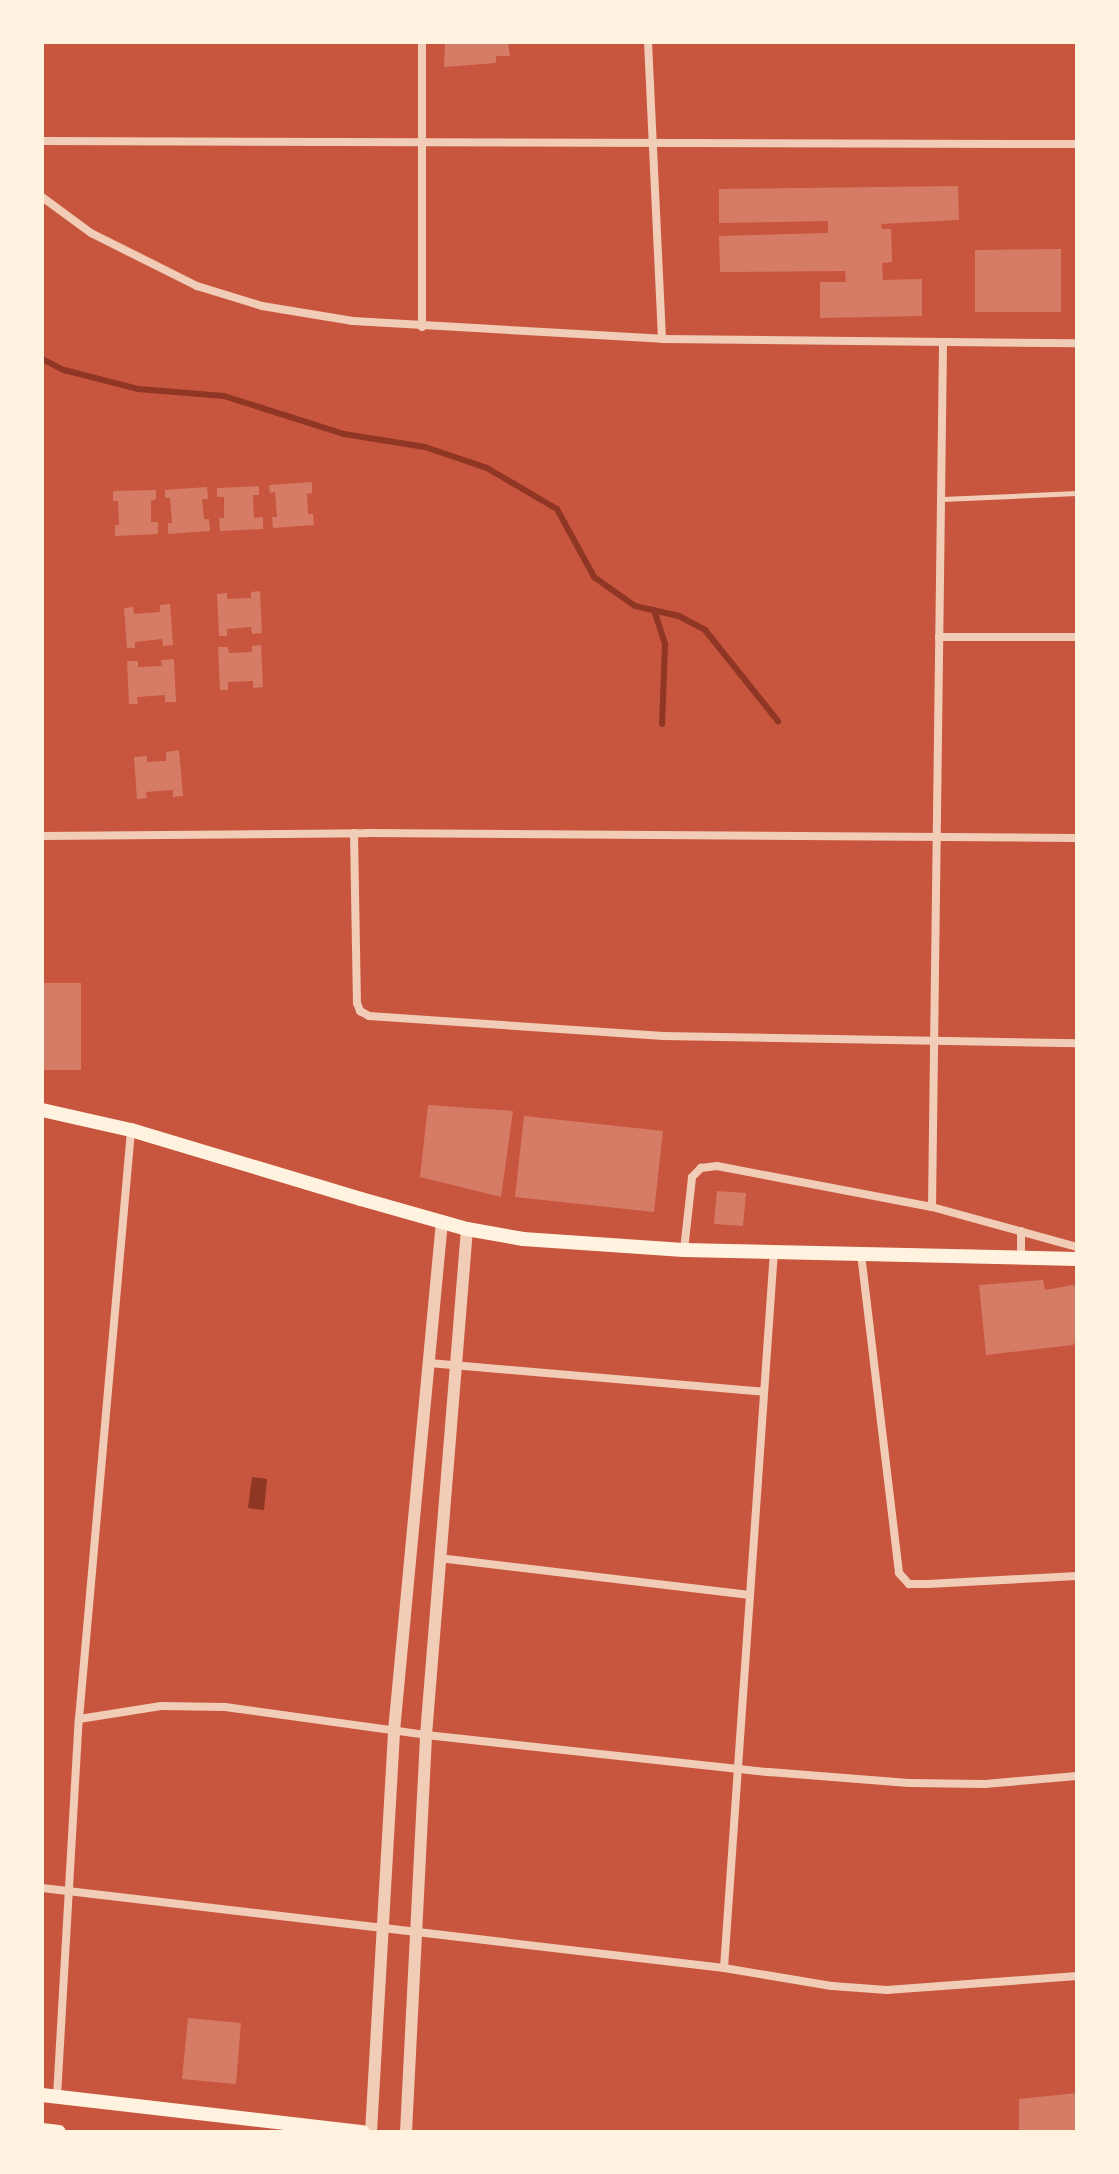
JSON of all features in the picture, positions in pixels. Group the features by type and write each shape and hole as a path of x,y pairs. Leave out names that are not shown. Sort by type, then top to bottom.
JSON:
{"main road":[{"path":"42,1110 131,1130 467,1229 523,1239 684,1250 1077,1259"},
{"path":"50,2095 363,2132"},
{"path":"42,2130 59,2132"}],"street":[{"path":"422,42 422,327"},
{"path":"648,42 662,339"},
{"path":"42,141 1077,144"},
{"path":"42,197 104,240 230,298 353,321 662,339 1077,343"},
{"path":"932,1207 943,343"},
{"path":"939,637 1077,637"},
{"path":"354,833 357,1003 360,1011 369,1016 663,1036 1077,1043"},
{"path":"42,836 354,833 1077,838"},
{"path":"50,2095 71,1890 79,1719 131,1130"},
{"path":"684,1250 692,1177 701,1168 717,1166 932,1207 1077,1247"},
{"path":"371,2132 394,1731 442,1221"},
{"path":"406,2132 426,1735 467,1229"},
{"path":"1021,1231 1021,1256"},
{"path":"724,1968 774,1252"},
{"path":"861,1254 899,1573 909,1584 1077,1576"},
{"path":"429,1363 764,1392"},
{"path":"439,1558 750,1595"},
{"path":"79,1719 161,1706 225,1707 426,1735 738,1769 909,1783 985,1784 1077,1776"},
{"path":"42,1888 724,1968 832,1986 887,1990 1077,1976"}],"lane":[{"path":"941,499 1077,493"}],"shaded area":[{"path":"252,1477 267,1479 264,1510 248,1508"}],"building":[{"path":"445,42 508,42 510,56 496,56 496,63 444,67"},
{"path":"958,186 959,220 881,224 882,229 891,229 892,262 882,263 883,280 922,279 922,316 820,318 820,282 846,282 845,271 720,272 719,236 828,233 828,221 719,223 719,189"},
{"path":"1061,249 1061,312 975,312 975,250"},
{"path":"312,482 312,493 307,494 308,514 313,514 314,525 273,528 272,517 277,517 275,492 270,493 269,485"},
{"path":"259,486 259,495 253,495 254,518 263,517 263,529 220,531 219,518 224,518 224,497 217,497 217,488"},
{"path":"207,487 208,499 202,499 204,519 209,519 210,531 168,534 168,523 172,523 170,498 165,498 165,490"},
{"path":"156,490 156,499 151,501 151,522 158,522 158,534 115,536 115,525 119,525 118,501 113,501 113,491"},
{"path":"260,591 262,633 252,634 251,627 227,629 227,636 219,636 217,594 227,593 227,599 251,598 251,592"},
{"path":"170,604 173,645 163,646 162,639 135,642 135,648 127,648 124,608 133,607 134,614 160,612 160,605"},
{"path":"261,645 263,687 253,688 253,681 228,682 228,690 220,690 218,647 228,647 229,653 252,652 252,646"},
{"path":"174,659 176,702 165,702 165,695 137,697 138,704 129,704 127,661 138,661 138,667 162,666 161,660"},
{"path":"179,750 183,796 173,797 173,790 146,792 147,798 137,799 134,757 147,756 147,762 166,761 166,752"},
{"path":"42,983 81,983 81,1070 42,1070"},
{"path":"428,1105 513,1111 501,1197 420,1177"},
{"path":"524,1116 663,1131 654,1212 515,1197"},
{"path":"717,1191 746,1193 743,1226 714,1224"},
{"path":"1043,1280 1045,1290 1073,1285 1077,1288 1077,1339 1073,1345 986,1355 979,1285"},
{"path":"188,2018 241,2023 236,2084 182,2079"},
{"path":"1077,2093 1077,2132 1019,2132 1019,2099"}],"waterway":[{"path":"42,359 64,370 138,389 224,396 344,434 425,447 487,468 557,509 594,577 635,606 679,616 705,630 778,721"},
{"path":"654,610 665,644 662,724"}]}
